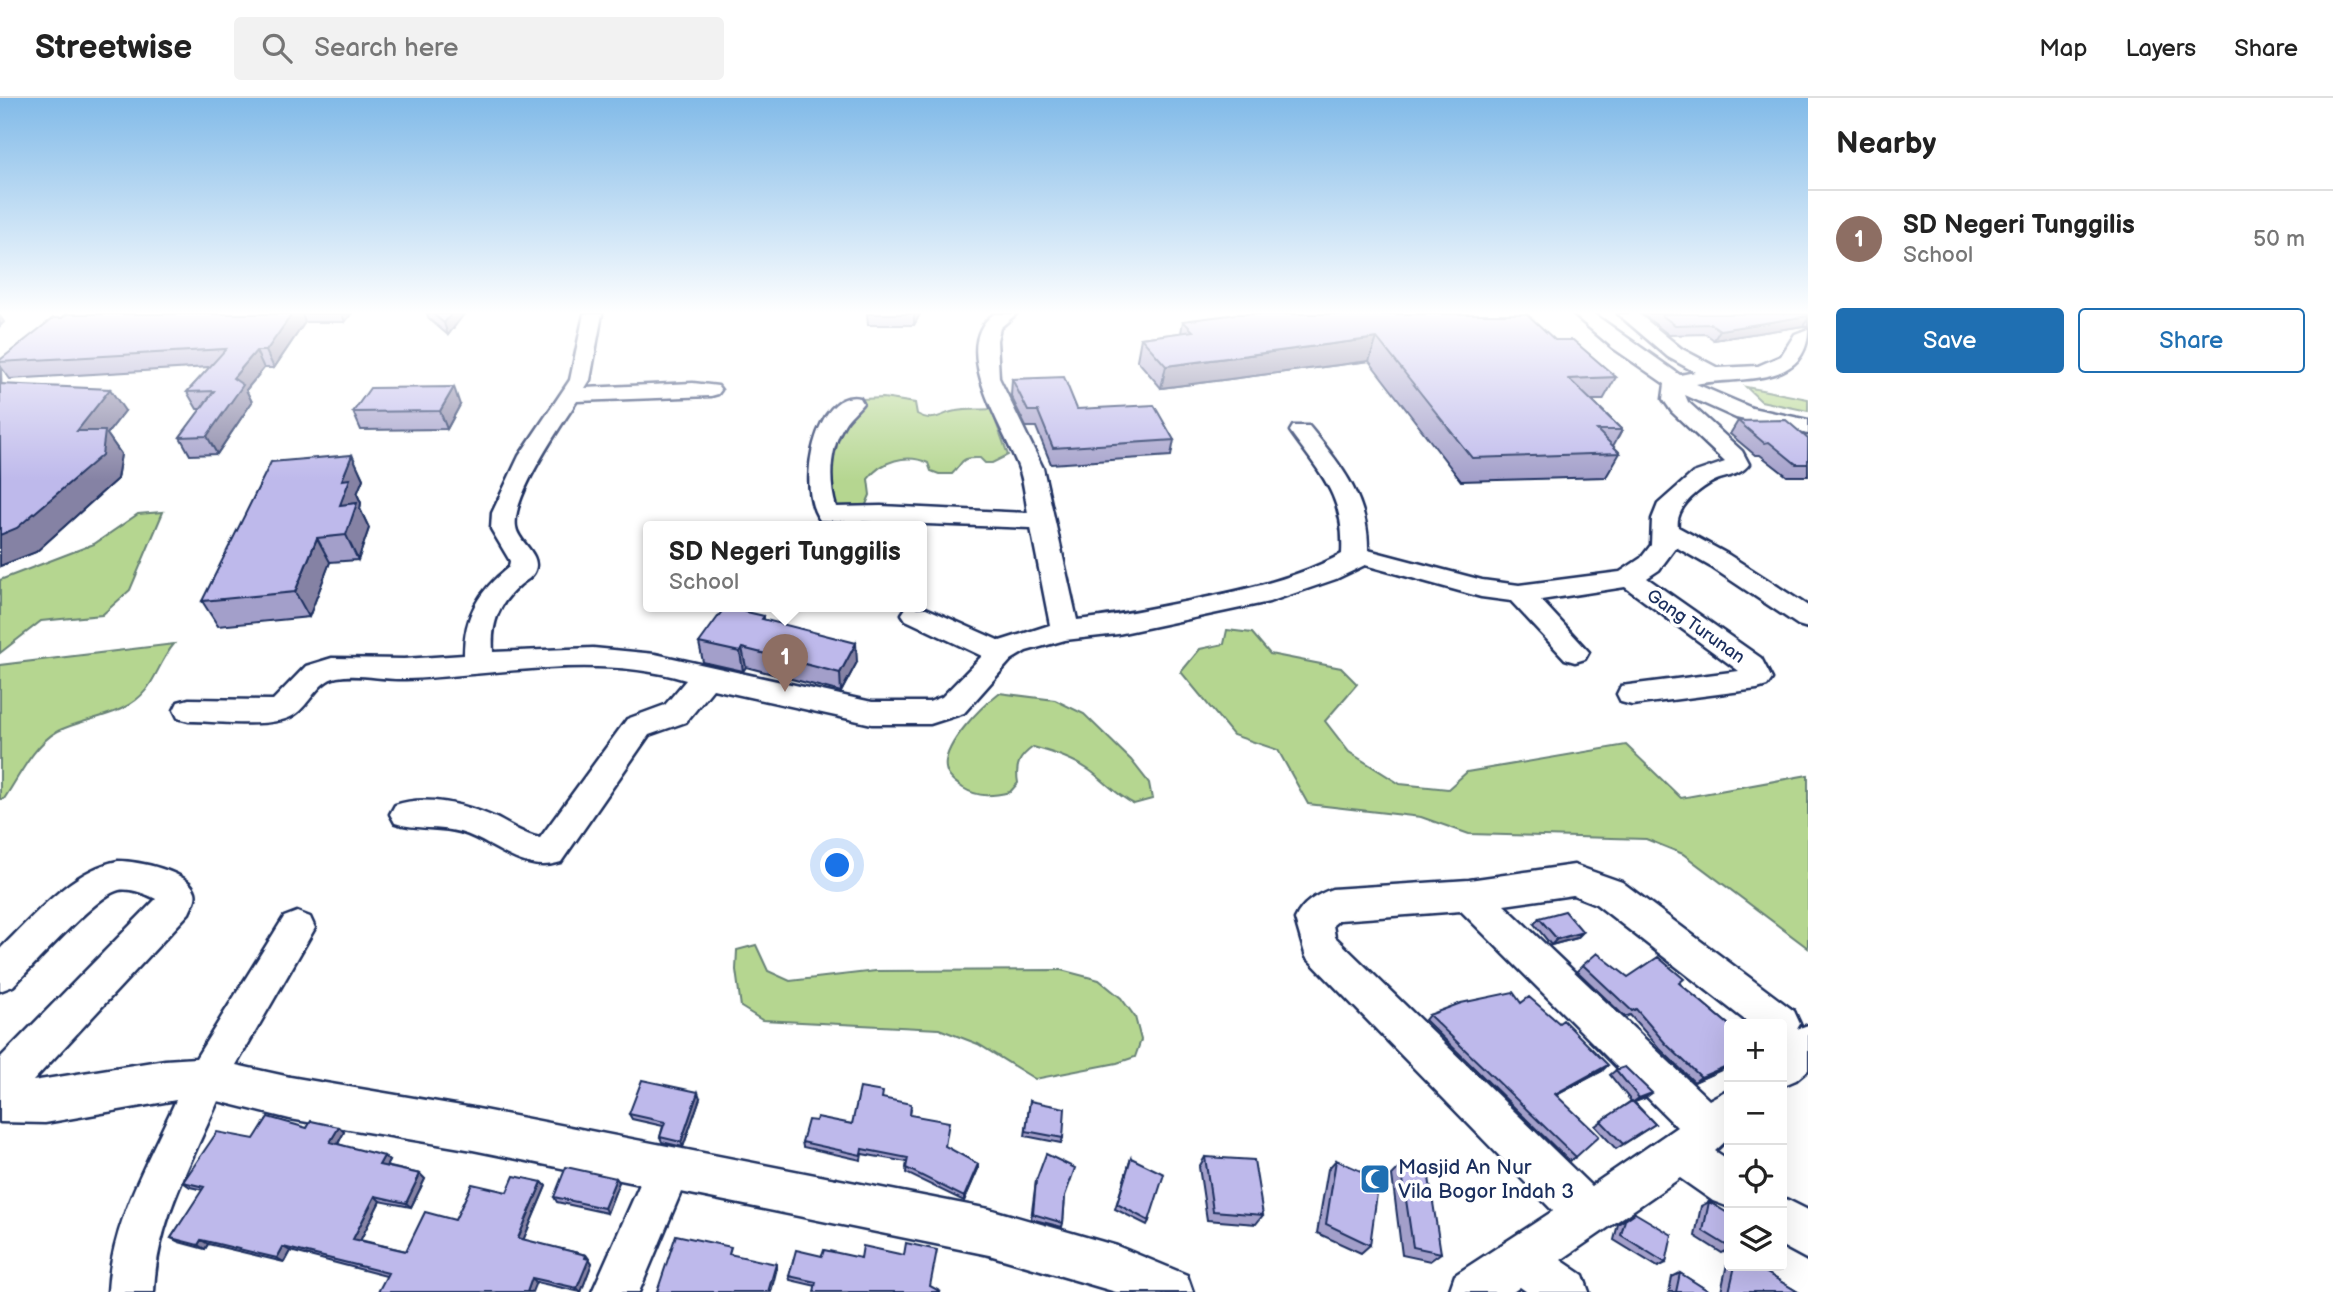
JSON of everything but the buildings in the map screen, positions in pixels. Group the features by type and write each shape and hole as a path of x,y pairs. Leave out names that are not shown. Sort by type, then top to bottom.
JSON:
{"street":[{"path":"479,663 478,642 482,614 496,590 522,570 523,561 503,528 504,513 530,456 583,370"},
{"path":"989,370 989,378 1031,468 1065,631"},
{"path":"1673,370 1696,378 1767,370"},
{"path":"1681,370 1720,394 1798,420"},
{"path":"1689,370 1696,378"},
{"path":"189,710 277,711 286,708 309,679 323,670 337,667 405,669 558,658 634,660 692,670 706,677 872,713 930,713 953,705 1001,653 1016,644 1065,631 1118,625 1269,593 1327,573 1355,558 1391,562 1481,588 1519,594 1603,584 1629,578 1650,565 1664,546 1664,519 1667,509 1700,478 1737,464 1734,456 1674,399 1696,378"},
{"path":"570,395 631,394 666,388 711,390"},
{"path":"852,403 839,414 820,452 822,500 829,514 881,513 1041,521"},
{"path":"1301,431 1337,477 1355,510 1355,558"},
{"path":"1666,531 1720,561 1808,619"},
{"name":"Gang Turunan","path":"1629,578 1751,665 1757,679 1632,694"},
{"path":"1519,594 1575,652"},
{"path":"916,614 1001,653"},
{"path":"407,814 463,819 528,849 549,852 638,727 654,719 675,714 706,677"},
{"path":"0,974 93,888 111,877 128,876 170,888 178,894 176,902 0,1087"},
{"path":"1587,1214 1319,945 1313,919 1332,905 1469,895 1574,880 1609,893 1792,1041"},
{"path":"1469,895 1705,1130 1724,1174"},
{"path":"131,1292 132,1264 140,1229 208,1078 243,1014 298,928"},
{"path":"0,1101 45,1102 165,1080 208,1078 289,1098 473,1129 989,1232 1116,1269 1170,1292"},
{"path":"1472,1292 1522,1260 1705,1130"},
{"path":"615,1292 669,1169"},
{"path":"1787,1222 1808,1237"},
{"path":"1522,1260 1566,1292"}],"green space":[{"path":"1746,387 1808,399 1808,411 1761,401"},
{"path":"883,398 915,403 917,414 929,418 960,410 991,409 1008,455 992,463 985,463 980,458 965,459 952,474 931,471 928,463 920,460 895,460 887,463 868,479 870,495 865,507 837,515 824,447 838,416 862,399"},
{"path":"163,512 130,590 102,615 41,621 0,653 0,580 94,544 138,514"},
{"path":"1227,630 1252,633 1270,654 1341,668 1357,684 1325,721 1349,752 1400,784 1448,789 1467,772 1626,745 1681,798 1808,775 1808,948 1683,854 1646,839 1469,834 1421,817 1308,804 1278,750 1233,735 1181,672 1200,649 1224,644"},
{"path":"174,644 150,685 137,699 116,711 58,731 42,744 4,799 0,799 0,665"},
{"path":"999,693 1055,700 1084,714 1131,760 1149,783 1152,799 1134,804 1083,766 1033,747 1019,762 1018,783 1010,792 986,795 963,788 952,779 946,768 950,748 974,716"},
{"path":"756,945 768,971 790,981 876,971 1061,970 1099,980 1121,998 1135,1017 1141,1040 1135,1057 1035,1079 978,1044 939,1029 762,1020 741,1007 736,970 737,950"}],"place":[{"name":"SD Negeri Tunggilis","path":"785,692"},
{"name":"Masjid An Nur Vila Bogor Indah 3","path":"1375,1179"}]}
